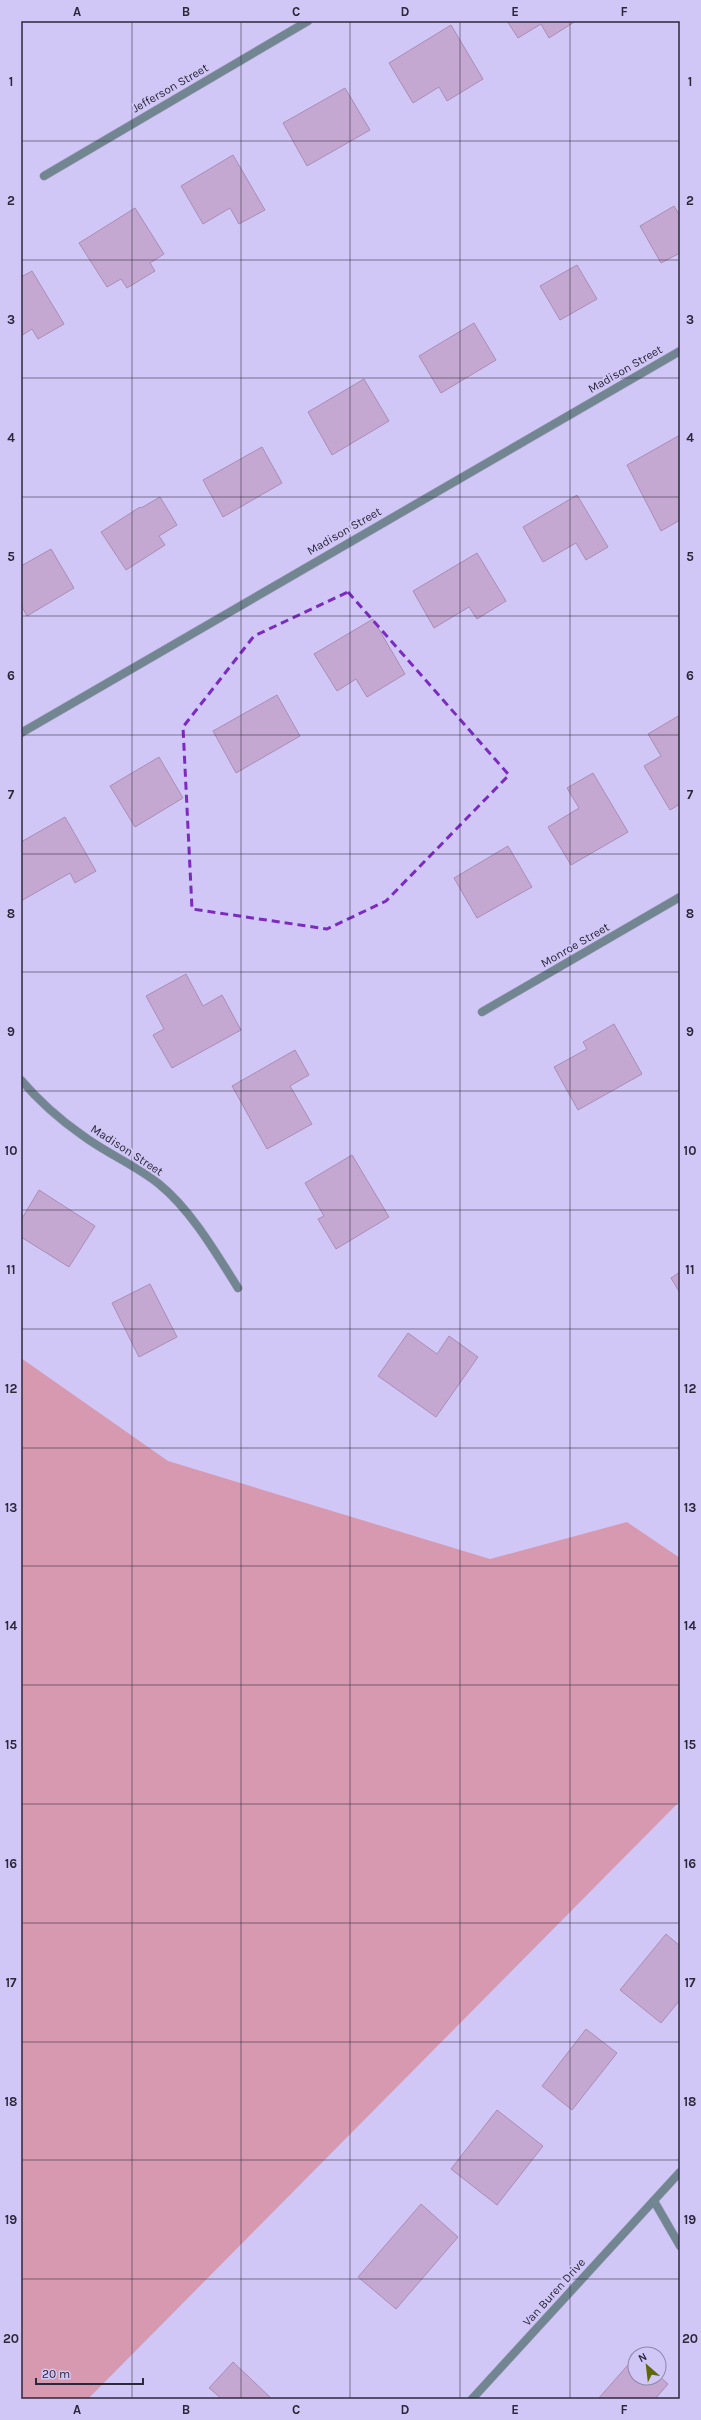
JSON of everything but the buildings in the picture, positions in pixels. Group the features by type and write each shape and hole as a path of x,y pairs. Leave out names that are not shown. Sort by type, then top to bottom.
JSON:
{"street":[{"name":"Jefferson Street","path":"44,176 308,21"},
{"name":"Madison Street","path":"21,733 680,351"},
{"name":"Monroe Street","path":"482,1012 680,897"},
{"name":"Madison Street","path":"21,1080 39,1100 83,1136 140,1170 160,1185 207,1239 238,1288"},
{"name":"Van Buren Drive","path":"472,2399 680,2172"},
{"path":"654,2201 680,2246"}],"highlighted area":[{"path":"348,592 433,686 509,775 386,901 327,929 192,909 183,727 254,636"}],"shaded area":[{"path":"21,1358 168,1461 490,1559 627,1522 680,1558 680,1801 88,2399 21,2399"}]}
